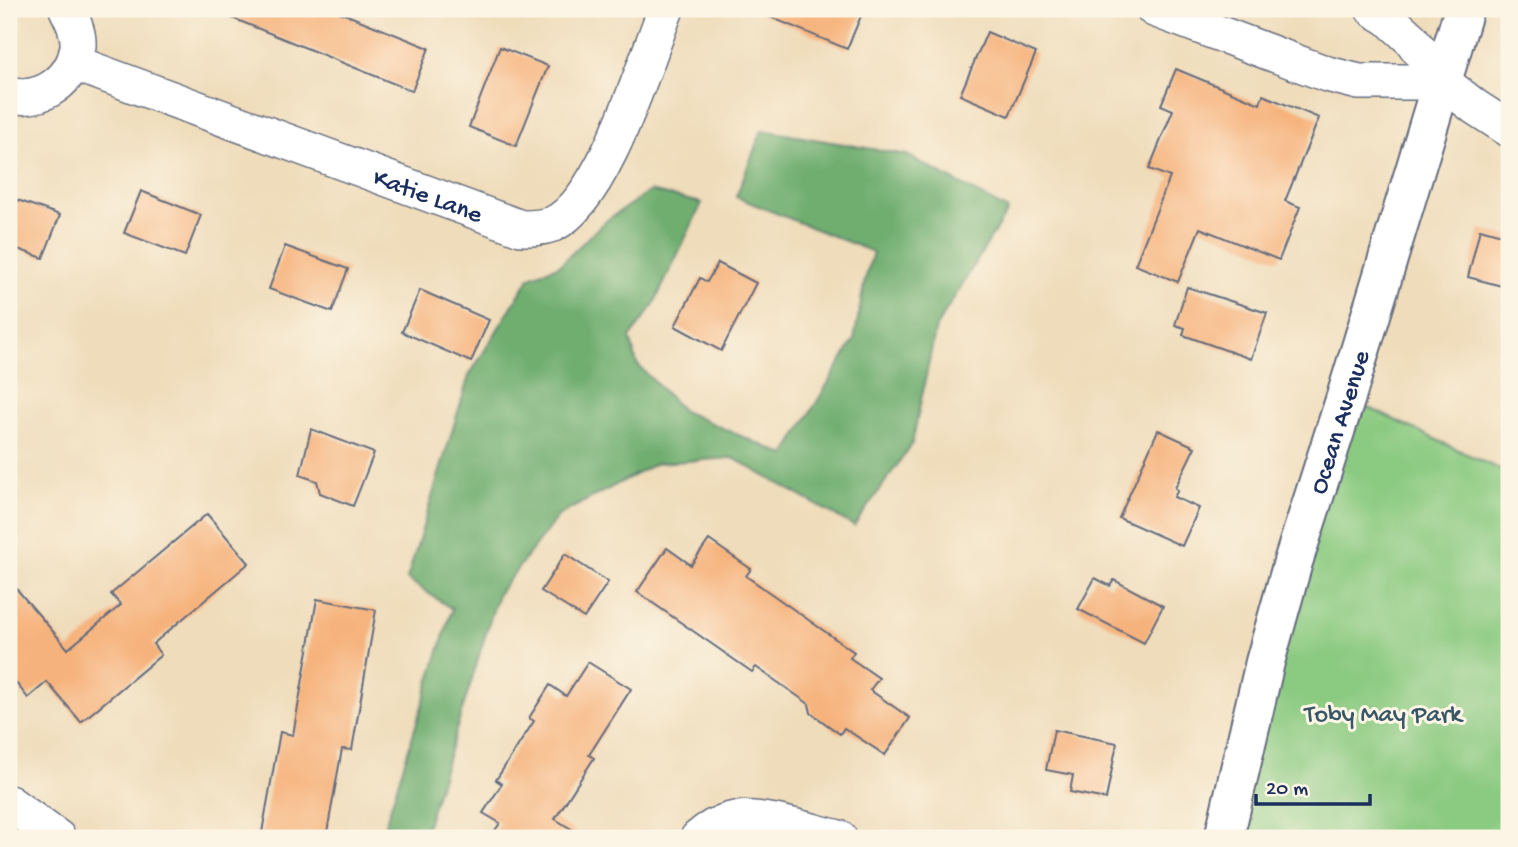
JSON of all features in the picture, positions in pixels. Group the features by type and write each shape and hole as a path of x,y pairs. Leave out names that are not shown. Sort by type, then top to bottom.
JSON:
{"main road":[{"name":"Ocean Avenue","path":"1224,838 1265,662 1293,562 1464,9"}],"street":[{"path":"9,94 18,97 35,96 51,89 65,78 74,63 78,45 76,26 67,9"},
{"name":"Katie Lane","path":"74,63 521,228 538,228 554,224 576,207 597,179 613,147 666,9"},
{"path":"1154,9 1327,74 1359,82 1443,82"},
{"path":"1373,9 1388,18 1411,39 1443,82 1509,129"},
{"path":"9,803 58,838"},
{"path":"698,838 708,830 733,819 764,820 839,838"}],"green space":[{"path":"762,130 907,155 1008,210 936,327 912,444 854,526 733,458 657,463 559,515 498,594 423,838 381,838 452,609 407,579 469,376 530,277 560,265 604,222 650,191 702,203 654,304 630,338 637,364 683,411 785,455 854,340 873,252 736,197"},
{"name":"Toby May Park","path":"1346,397 1509,474 1509,838 1224,838"}],"building":[{"path":"210,9 332,9 429,48 412,91"},
{"path":"751,9 864,9 847,49"},
{"path":"987,32 1036,53 1009,116 960,95"},
{"path":"500,47 548,66 516,146 469,127"},
{"path":"1176,69 1260,104 1263,95 1319,118 1285,201 1300,207 1279,260 1200,228 1178,282 1135,265 1170,177 1149,169 1173,110 1161,105"},
{"path":"141,191 201,215 185,256 124,233"},
{"path":"9,197 60,215 43,258 9,246"},
{"path":"1480,229 1509,237 1509,288 1468,277"},
{"path":"285,246 348,269 332,312 269,289"},
{"path":"718,263 756,283 721,351 675,326 700,278 707,282"},
{"path":"1187,287 1267,313 1251,359 1183,335 1185,328 1175,325"},
{"path":"420,290 489,320 471,362 402,332"},
{"path":"311,429 374,453 353,506 320,493 317,481 300,475"},
{"path":"1158,430 1195,447 1175,488 1178,490 1174,497 1199,508 1182,546 1119,518"},
{"path":"207,514 249,563 153,644 161,655 81,722 47,682 28,698 9,674 9,580 68,649 121,605 111,594"},
{"path":"709,540 751,569 746,576 854,652 850,658 879,678 870,690 910,718 885,755 844,728 840,734 811,713 809,704 756,667 752,672 637,592 667,548 691,565"},
{"path":"565,554 608,582 584,618 541,591"},
{"path":"1095,578 1110,586 1114,580 1163,606 1144,643 1078,609"},
{"path":"317,599 376,610 352,750 342,749 326,838 261,838 280,732 293,735"},
{"path":"588,662 631,689 589,755 594,758 555,819 586,838 490,838 500,823 483,813 502,784 496,780 534,721 529,718 550,685 566,696"},
{"path":"1054,730 1117,743 1106,799 1070,792 1073,775 1046,770"}]}
